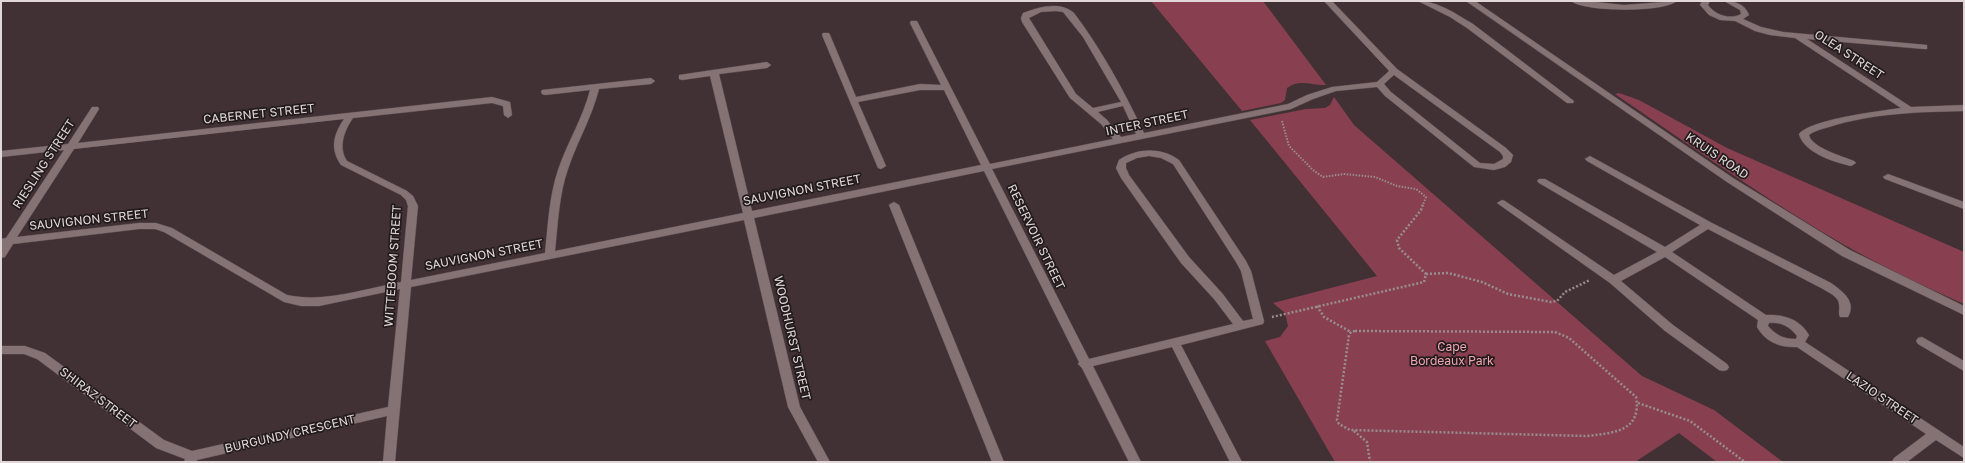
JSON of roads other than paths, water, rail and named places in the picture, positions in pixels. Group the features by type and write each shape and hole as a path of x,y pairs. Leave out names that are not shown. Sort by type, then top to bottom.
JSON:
{"street":[{"path":"1328,1 1394,71 1503,150 1508,155 1508,160 1499,166 1490,168 1477,165 1388,94 1379,84 1394,71"},
{"path":"1422,1 1453,15 1470,26 1570,100"},
{"name":"KRUIS ROAD","path":"1470,1 1730,180 1846,253 1964,311"},
{"path":"1575,1 1601,5 1641,7 1673,1"},
{"path":"1705,1 1704,5 1710,12 1723,18 1742,18 1746,12 1739,6 1728,1"},
{"path":"1119,141 1104,122 1073,96 1026,22 1026,15 1046,9 1057,9 1070,13 1126,103 1142,137"},
{"path":"1737,19 1745,25 1774,32 1796,35"},
{"name":"RESERVOIR STREET","path":"914,23 1084,364 1135,462"},
{"path":"826,35 881,166"},
{"name":"OLEA STREET","path":"1796,35 1924,46"},
{"name":"OLEA STREET","path":"1796,35 1909,110"},
{"path":"682,77 767,65"},
{"name":"WOODHURST STREET","path":"714,73 794,407 824,462"},
{"path":"545,92 651,80"},
{"name":"INTER STREET","path":"986,167 1292,106 1310,97 1335,90 1379,84"},
{"path":"550,255 553,222 561,177 566,159 592,104 595,87"},
{"path":"853,100 920,87 946,88"},
{"name":"CABERNET STREET","path":"1,154 492,100 507,104 508,115"},
{"path":"1091,111 1126,103"},
{"path":"1851,163 1815,148 1807,142 1804,138 1804,134 1808,131 1869,115 1909,110 1964,108"},
{"name":"RIESLING STREET","path":"1,254 5,242 96,109"},
{"name":"WITTEBOOM STREET","path":"350,116 344,124 338,141 338,157 344,162 404,193 410,198 413,206 390,462"},
{"path":"1084,364 1241,326 1259,321 1246,271 1241,261 1176,162 1170,157 1162,154 1151,154 1128,158 1122,162 1121,168 1124,176 1185,260 1218,296 1241,326"},
{"path":"1590,159 1708,225 1835,291 1845,302 1844,314"},
{"name":"SAUVIGNON STREET","path":"5,242 139,226 156,226 168,230 284,298 301,302 319,302 986,167"},
{"path":"1888,177 1964,206"},
{"path":"1542,181 1665,252 1764,319 1777,317 1794,324 1803,335 1799,344 1786,344 1771,338 1762,327 1764,319"},
{"path":"1502,203 1614,280 1669,328 1723,367"},
{"path":"894,205 998,462"},
{"path":"1614,280 1665,252 1708,225"},
{"path":"1922,341 1964,367"},
{"path":"1175,342 1236,462"},
{"name":"LAZIO STREET","path":"1799,344 1964,453"},
{"name":"SHIRAZ STREET","path":"1,350 25,350 41,356 160,444 191,459"},
{"name":"BURGUNDY CRESCENT","path":"191,459 394,410"},
{"path":"1898,462 1935,434"}],"park label":[{"name":"Cape Bordeaux Park","path":"1452,354"}]}
